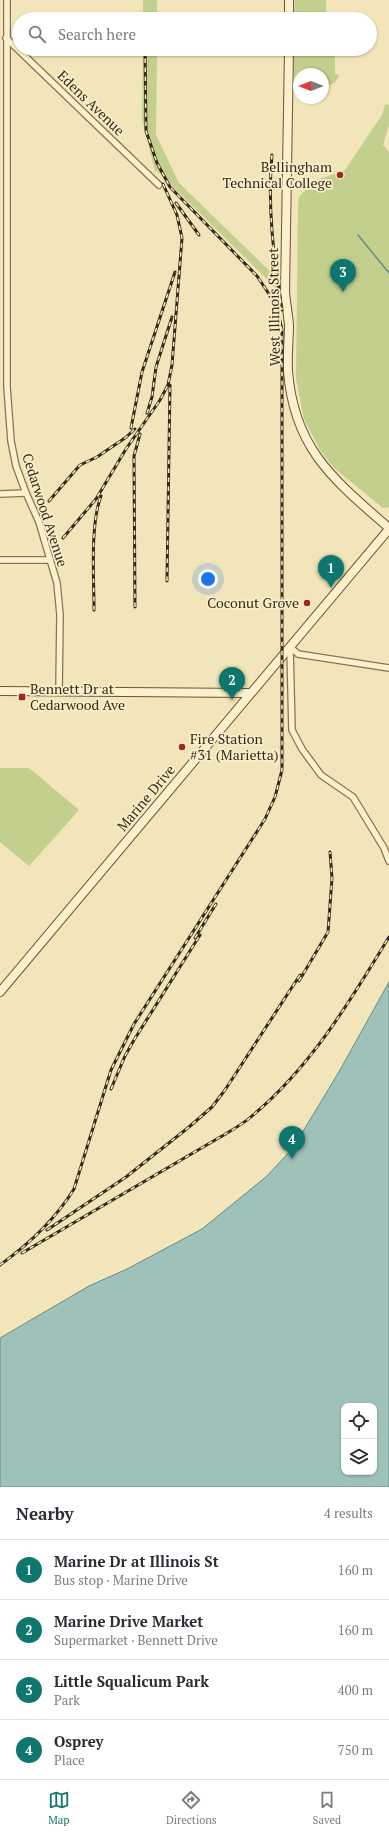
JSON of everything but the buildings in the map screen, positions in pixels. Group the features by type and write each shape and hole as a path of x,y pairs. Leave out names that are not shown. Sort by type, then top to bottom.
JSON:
{"main road":[{"path":"289,0 289,12"},
{"name":"West Illinois Street","path":"289,56 285,292 289,326 288,370 290,392 299,426 310,449 322,465 341,485 389,528"},
{"name":"Marine Drive","path":"0,992 389,528"},
{"path":"0,691 250,693"}],"street":[{"name":"Cedarwood Avenue","path":"7,0 7,387 11,441 16,466 26,494 39,522 57,583 60,615 59,691"},
{"name":"Edens Avenue","path":"6,38 12,44"},
{"name":"Edens Avenue","path":"25,56 159,185"},
{"path":"0,494 26,494"},
{"path":"0,560 50,560"},
{"path":"290,647 298,654 389,668"},
{"path":"290,647 292,730 302,749 321,775 353,797 384,848 389,861"}],"green space":[{"path":"143,0 157,0 157,12 143,12"},
{"path":"295,0 326,0 326,12 294,12"},
{"path":"143,56 157,56 156,135 179,183 281,282 280,292 156,170 156,175 142,119"},
{"path":"293,56 335,56 335,74 339,75 335,82 329,84 329,68 294,68"},
{"path":"385,104 389,105 389,125 383,145 389,152 389,507 383,508 334,468 320,450 304,419 296,379 299,197 314,181 345,170 382,115"},
{"path":"0,768 29,768 79,810 29,866 0,842"}],"water":[{"path":"389,982 389,1487 0,1487 0,1338 89,1286 127,1269 202,1229 267,1176 293,1148 340,1070"}],"waterway":[{"path":"358,235 389,273"}],"railway":[{"path":"0,1265 41,1231 67,1200 74,1189 111,1070 134,1024 265,819 275,797 282,770 282,330 278,312 273,300 257,276 170,187 157,163 146,131 145,56"},
{"path":"272,155 270,194 272,232 282,310"},
{"path":"63,538 96,499 126,449 160,400 168,385 172,365 182,238 177,215 163,184"},
{"path":"176,203 199,235"},
{"path":"131,428 142,372 175,272"},
{"path":"147,413 152,397 156,367 172,317"},
{"path":"167,581 170,385"},
{"path":"49,501 80,465 97,457 125,438 135,429"},
{"path":"135,607 134,456 140,434"},
{"path":"94,610 94,536 95,521 101,496"},
{"path":"299,981 328,932 332,878 330,852"},
{"path":"195,938 216,904"},
{"path":"111,1089 125,1056 134,1040 200,935"},
{"path":"22,1253 230,1131 252,1116 273,1097 311,1055 344,1009 389,937"},
{"path":"47,1230 126,1177 212,1107 225,1090 300,975"}],"place":[{"name":"Bellingham Technical College","path":"340,175"},
{"name":"Little Squalicum Park","path":"343,292"},
{"name":"Marine Dr at Illinois St","path":"331,588"},
{"name":"Coconut Grove","path":"307,603"},
{"name":"Bennett Dr at Cedarwood Ave","path":"22,697"},
{"name":"Marine Drive Market","path":"232,700"},
{"name":"Fire Station #31 (Marietta)","path":"182,747"},
{"name":"Osprey","path":"292,1159"}]}
